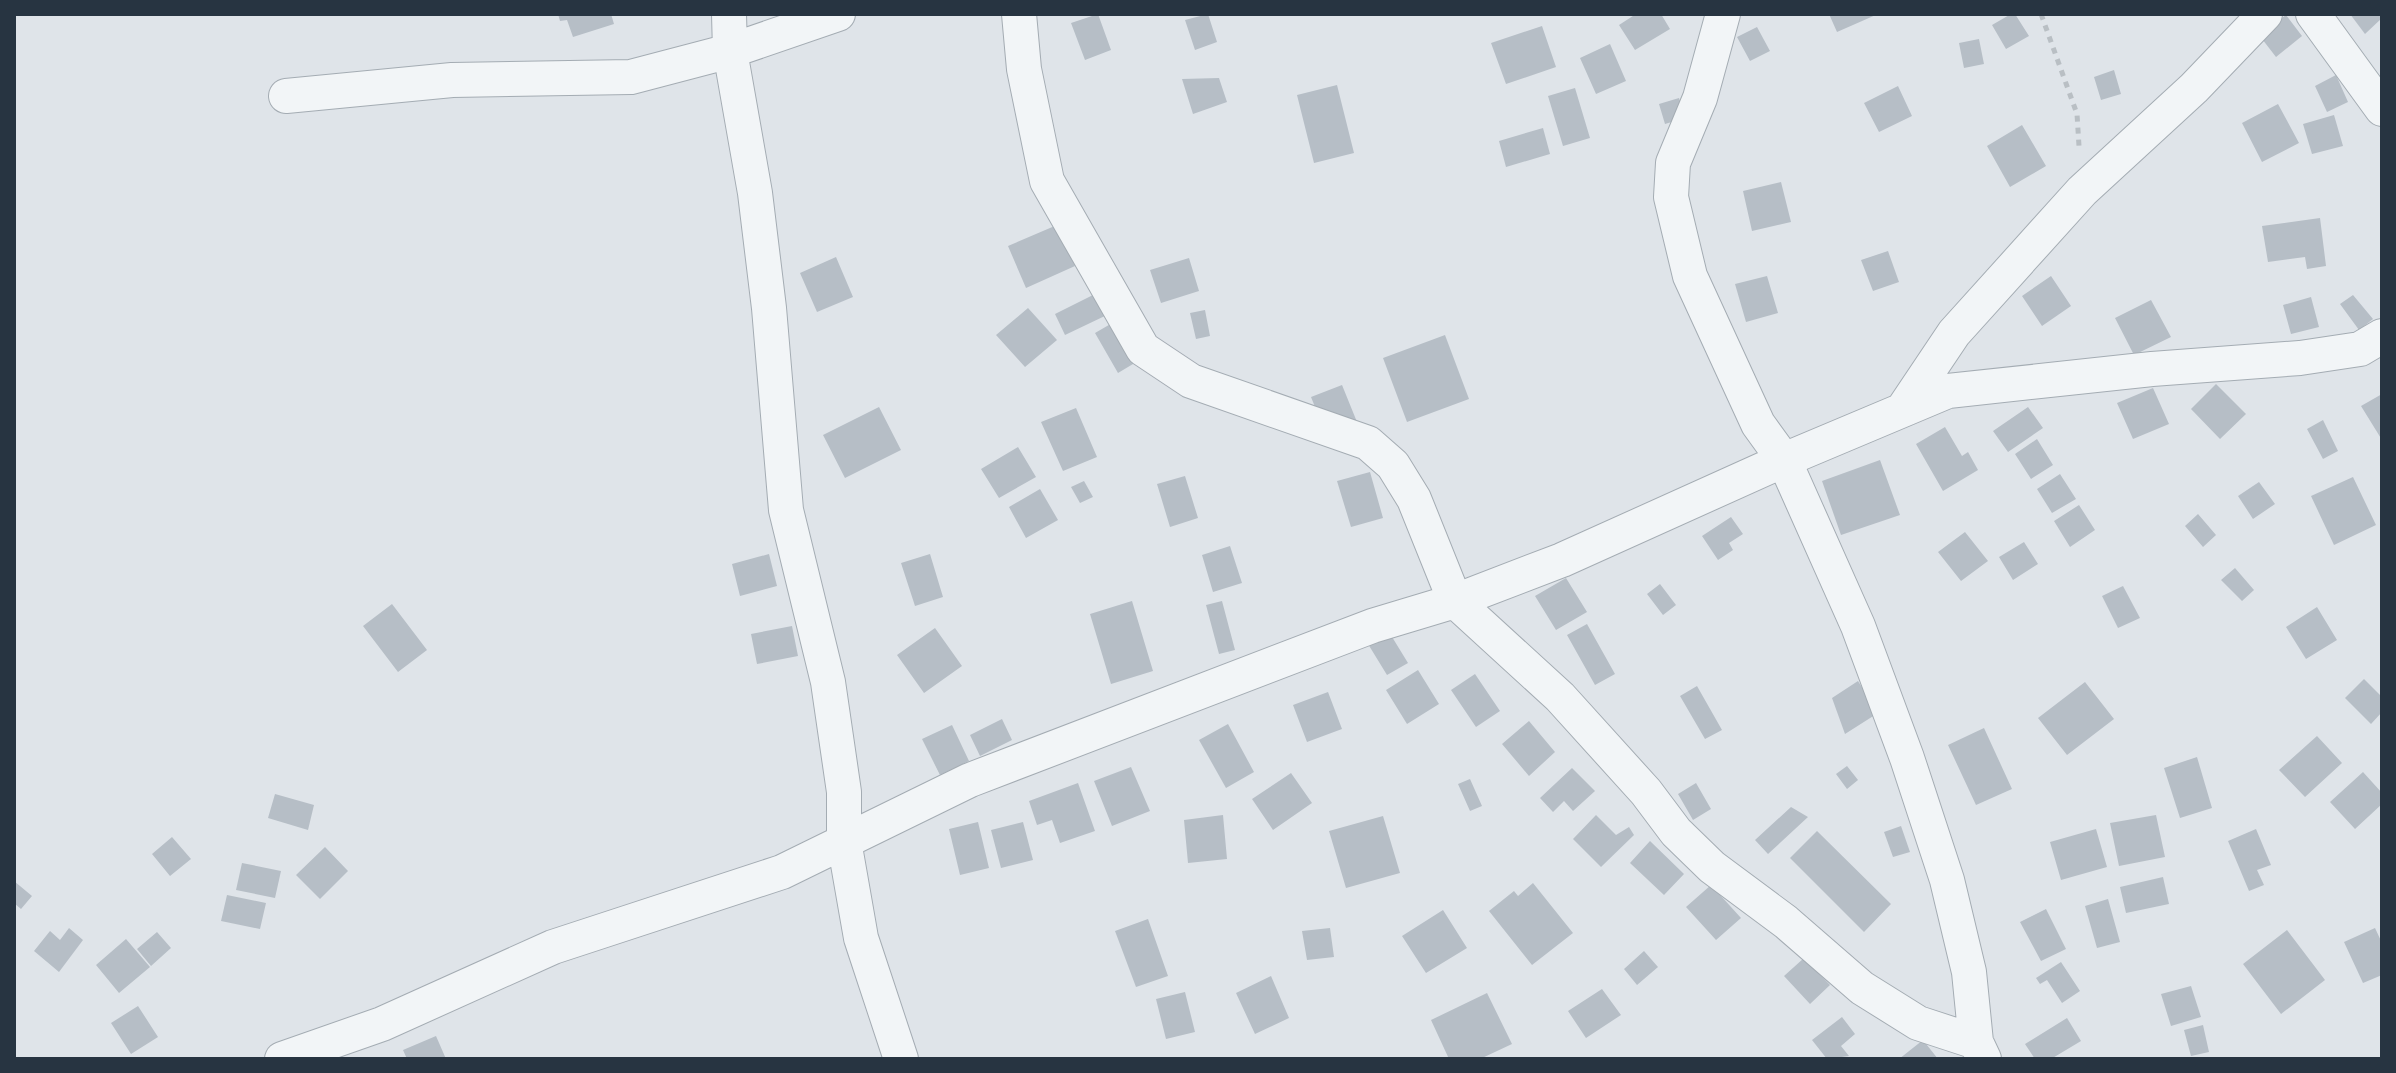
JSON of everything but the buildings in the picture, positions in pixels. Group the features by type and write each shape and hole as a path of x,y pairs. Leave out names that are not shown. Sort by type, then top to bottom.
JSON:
{"street":[{"path":"729,14 730,51 757,207 786,510 828,682 844,792 844,841 861,938 901,1059"},
{"path":"286,96 452,80 631,77 730,51 838,14"},
{"path":"1019,14 1024,69 1047,181 1143,349 1191,381 1368,443 1393,465 1414,499 1455,601 1560,697 1646,792 1676,832 1712,867 1786,922 1862,988 1918,1023 1980,1051"},
{"path":"1723,14 1700,98 1673,163 1671,197 1690,276 1758,424 1784,460 1858,626 1947,880 1969,972 1980,1051"},
{"path":"1903,409 1954,333 2082,191 2194,88 2265,14"},
{"path":"2313,14 2382,109"},
{"path":"282,1059 382,1024 553,947 782,872 970,780 1372,626 1455,601 1614,539 1784,460 1864,429 1948,391 2152,369 2300,358 2360,349 2382,336"}],"path":[{"path":"2041,14 2077,114 2082,191"}]}
